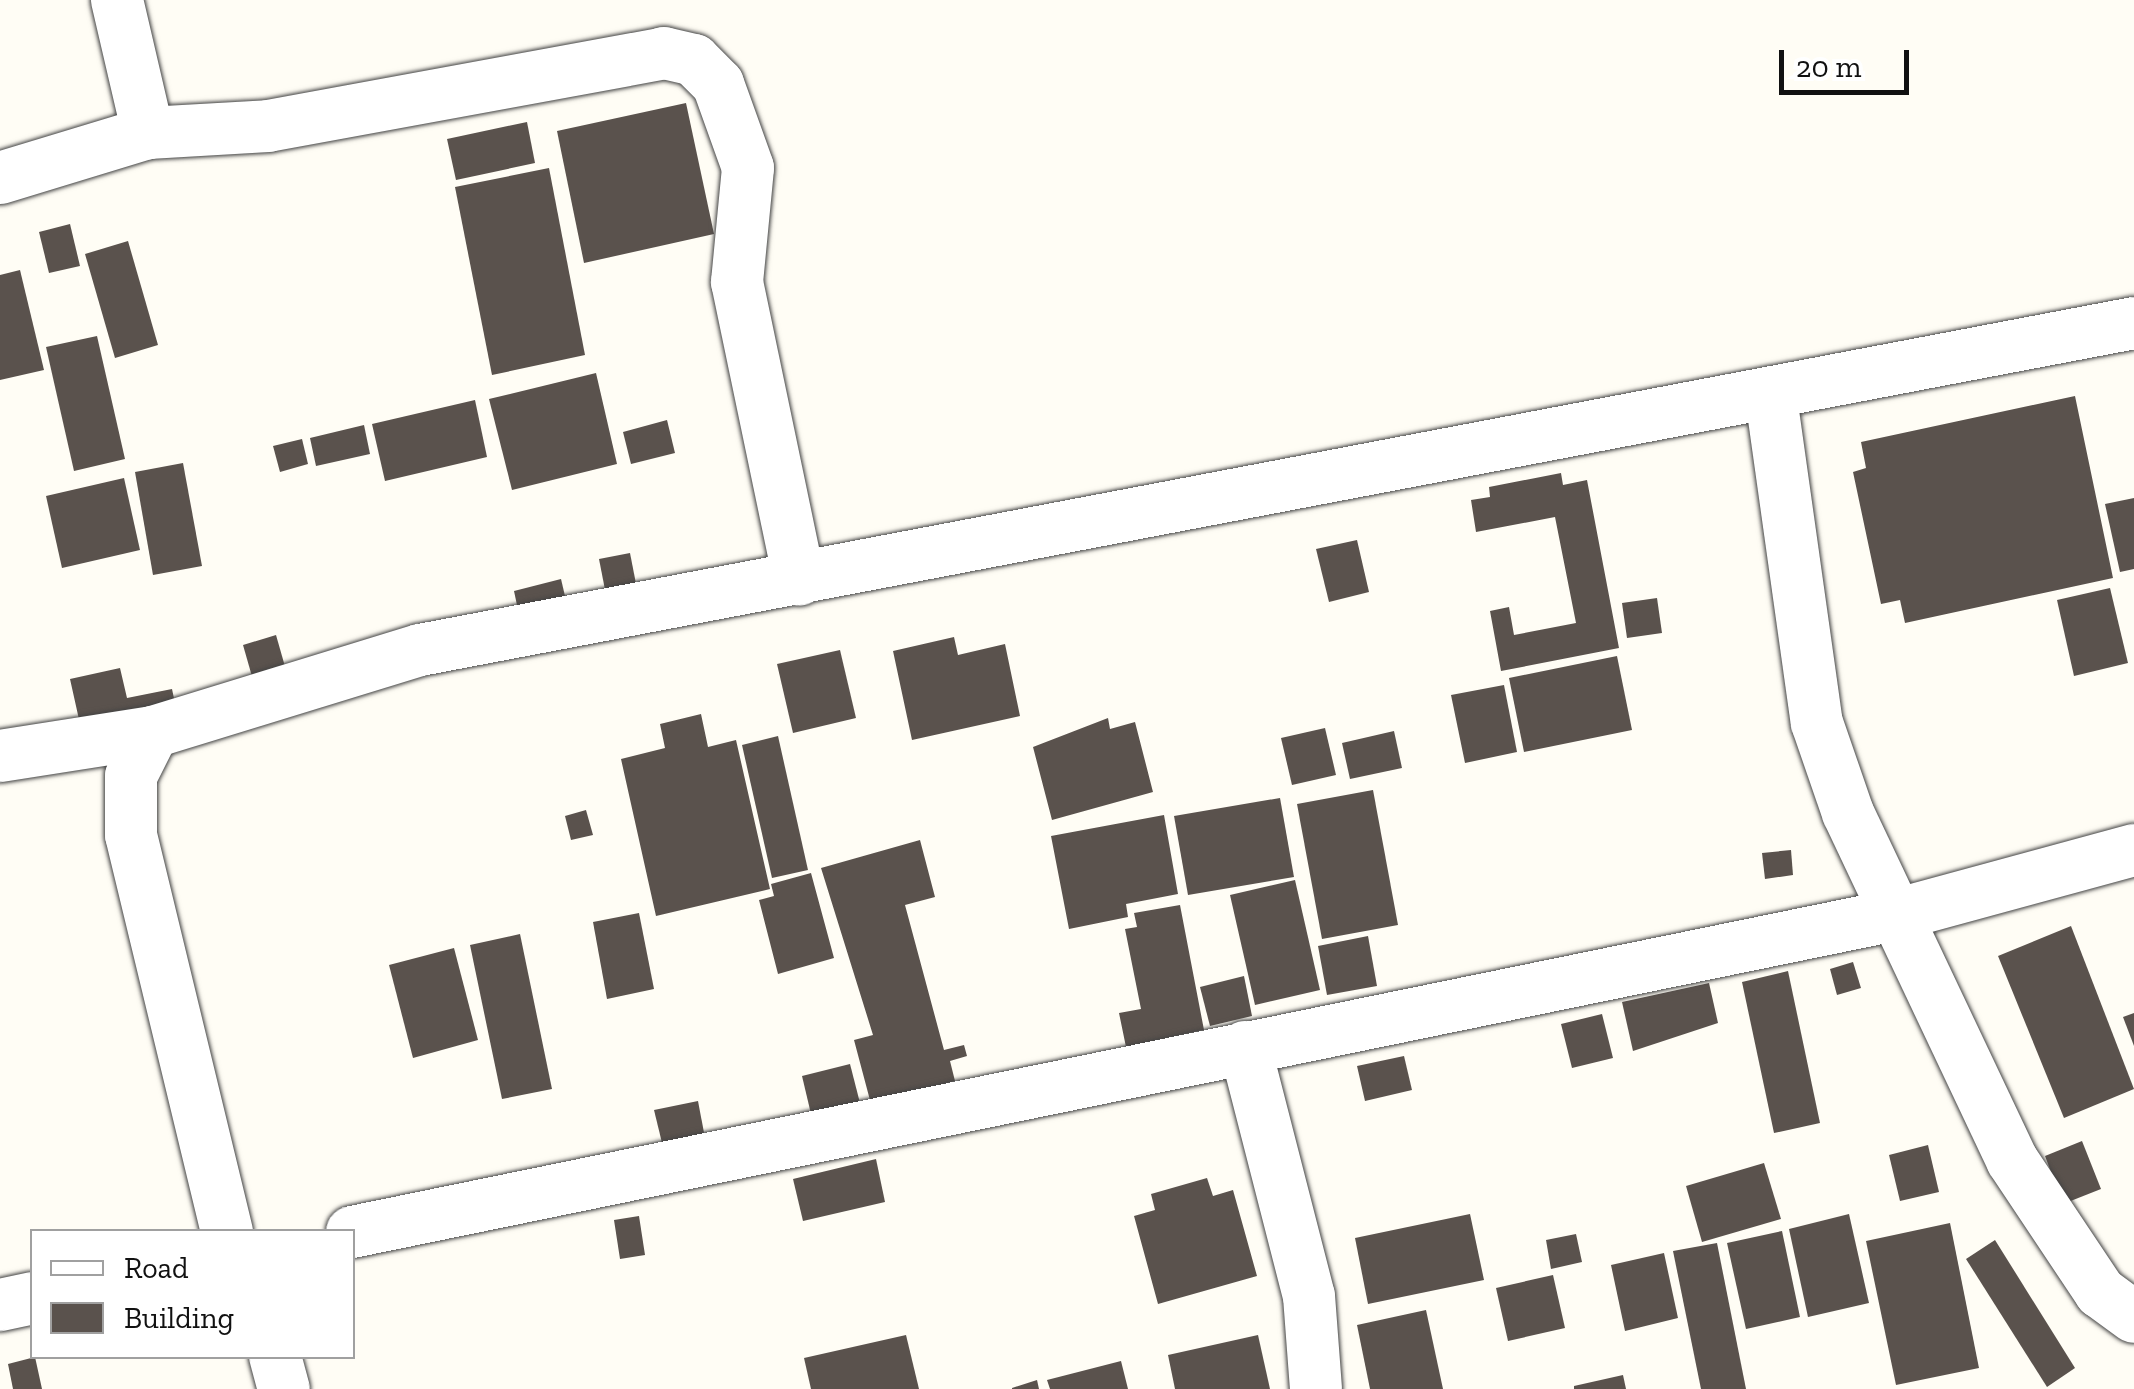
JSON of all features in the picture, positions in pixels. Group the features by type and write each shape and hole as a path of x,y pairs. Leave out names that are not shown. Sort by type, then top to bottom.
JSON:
{"street":[{"path":"117,0 148,133"},
{"path":"0,178 148,133 268,126 664,53 694,60 726,101 748,168 737,282 799,580"},
{"path":"0,756 153,732 420,650 1771,397 2134,323"},
{"path":"1771,397 1817,723 1895,914 2012,1160 2100,1292 2134,1317"},
{"path":"153,732 132,776 131,835 226,1229"},
{"path":"355,1231 1895,914 2134,850"},
{"path":"1245,1046 1309,1296 1316,1389"},
{"path":"0,1305 30,1298"},
{"path":"276,1359 284,1389"}],"building":[{"path":"686,103 714,234 584,263 557,131"},
{"path":"527,122 535,163 456,180 447,139"},
{"path":"549,168 585,355 492,375 455,187"},
{"path":"70,224 80,266 49,273 39,232"},
{"path":"128,241 158,345 115,358 85,254"},
{"path":"20,270 44,370 0,380 0,275"},
{"path":"97,336 125,459 74,471 46,347"},
{"path":"596,373 617,464 512,490 489,399"},
{"path":"2075,396 2113,578 1905,623 1900,600 1881,604 1853,472 1866,468 1861,442"},
{"path":"475,400 487,457 385,481 372,424"},
{"path":"667,420 675,453 631,464 623,432"},
{"path":"364,425 370,454 316,466 310,438"},
{"path":"302,439 308,464 280,472 273,446"},
{"path":"183,463 202,566 153,575 135,472"},
{"path":"1561,473 1563,485 1587,480 1619,648 1501,671 1490,611 1509,607 1514,635 1576,623 1555,517 1476,532 1471,500 1490,497 1489,487"},
{"path":"124,478 140,550 62,568 46,496"},
{"path":"2134,498 2134,569 2120,572 2105,504"},
{"path":"1357,540 1369,592 1329,602 1316,549"},
{"path":"630,553 638,594 607,600 599,559"},
{"path":"561,579 569,613 521,624 514,591"},
{"path":"2110,588 2128,663 2074,676 2057,600"},
{"path":"1657,598 1662,633 1627,638 1622,603"},
{"path":"276,635 286,670 253,680 243,645"},
{"path":"954,637 958,655 1005,644 1020,716 912,740 893,651"},
{"path":"840,650 856,718 793,733 777,664"},
{"path":"1617,656 1632,730 1524,752 1509,678"},
{"path":"120,668 127,698 172,689 175,703 80,724 70,679"},
{"path":"1504,685 1517,752 1465,763 1451,695"},
{"path":"701,714 708,747 736,740 770,889 656,916 621,759 665,748 660,724"},
{"path":"1108,718 1110,729 1135,722 1153,792 1052,820 1033,747"},
{"path":"1325,728 1336,775 1292,785 1281,738"},
{"path":"1394,731 1402,768 1350,779 1342,743"},
{"path":"778,736 808,870 772,878 742,745"},
{"path":"1373,790 1398,925 1322,939 1297,804"},
{"path":"1280,798 1294,877 1188,895 1174,816"},
{"path":"586,810 593,835 571,840 565,816"},
{"path":"1164,815 1178,894 1126,904 1128,917 1069,929 1051,836"},
{"path":"920,840 935,897 905,905 944,1050 964,1045 967,1056 950,1061 955,1081 871,1104 854,1040 873,1035 821,868"},
{"path":"1791,850 1793,875 1765,879 1762,853"},
{"path":"811,873 834,958 778,974 759,900 774,896 771,884"},
{"path":"1295,880 1320,990 1255,1005 1230,895"},
{"path":"1180,905 1204,1030 1126,1047 1119,1013 1141,1009 1125,929 1137,927 1134,913"},
{"path":"639,913 654,989 607,999 593,922"},
{"path":"2071,926 2134,1089 2064,1118 1998,956"},
{"path":"520,934 552,1089 502,1099 470,945"},
{"path":"1368,936 1377,986 1327,995 1318,946"},
{"path":"454,948 478,1040 413,1058 389,965"},
{"path":"1853,962 1861,988 1837,995 1830,969"},
{"path":"1788,971 1820,1123 1774,1133 1742,982"},
{"path":"1244,976 1252,1016 1210,1026 1200,987"},
{"path":"1709,983 1718,1023 1633,1051 1622,1002"},
{"path":"2134,1013 2134,1046 2123,1017"},
{"path":"1602,1014 1613,1058 1572,1068 1561,1024"},
{"path":"1404,1056 1412,1090 1365,1101 1357,1066"},
{"path":"850,1064 860,1103 811,1114 802,1076"},
{"path":"698,1101 705,1138 663,1147 654,1110"},
{"path":"2082,1141 2101,1189 2063,1204 2045,1156"},
{"path":"1928,1145 1939,1192 1900,1201 1889,1155"},
{"path":"876,1159 885,1202 803,1221 793,1179"},
{"path":"1764,1163 1781,1219 1702,1242 1686,1186"},
{"path":"1207,1178 1213,1196 1233,1190 1257,1276 1158,1304 1134,1216 1155,1210 1151,1194"},
{"path":"1470,1214 1484,1280 1368,1304 1355,1238"},
{"path":"1849,1214 1869,1303 1808,1317 1789,1229"},
{"path":"639,1216 645,1255 620,1259 614,1220"},
{"path":"1950,1223 1979,1368 1896,1385 1866,1241"},
{"path":"1782,1231 1800,1317 1746,1329 1727,1243"},
{"path":"1576,1234 1582,1262 1551,1269 1546,1240"},
{"path":"1995,1240 2075,1368 2047,1387 1966,1259"},
{"path":"1717,1243 1746,1389 1701,1389 1673,1251"},
{"path":"1664,1253 1678,1318 1625,1331 1611,1265"},
{"path":"1553,1275 1565,1328 1508,1341 1496,1288"},
{"path":"1426,1310 1443,1389 1370,1389 1357,1325"},
{"path":"906,1335 919,1389 811,1389 804,1358"},
{"path":"1258,1335 1270,1389 1175,1389 1168,1355"},
{"path":"35,1359 42,1389 13,1389 8,1364"},
{"path":"1121,1361 1128,1389 1050,1389 1047,1380"},
{"path":"1623,1375 1626,1389 1574,1389 1574,1386"},
{"path":"1037,1380 1039,1389 1012,1389 1012,1388"}]}
